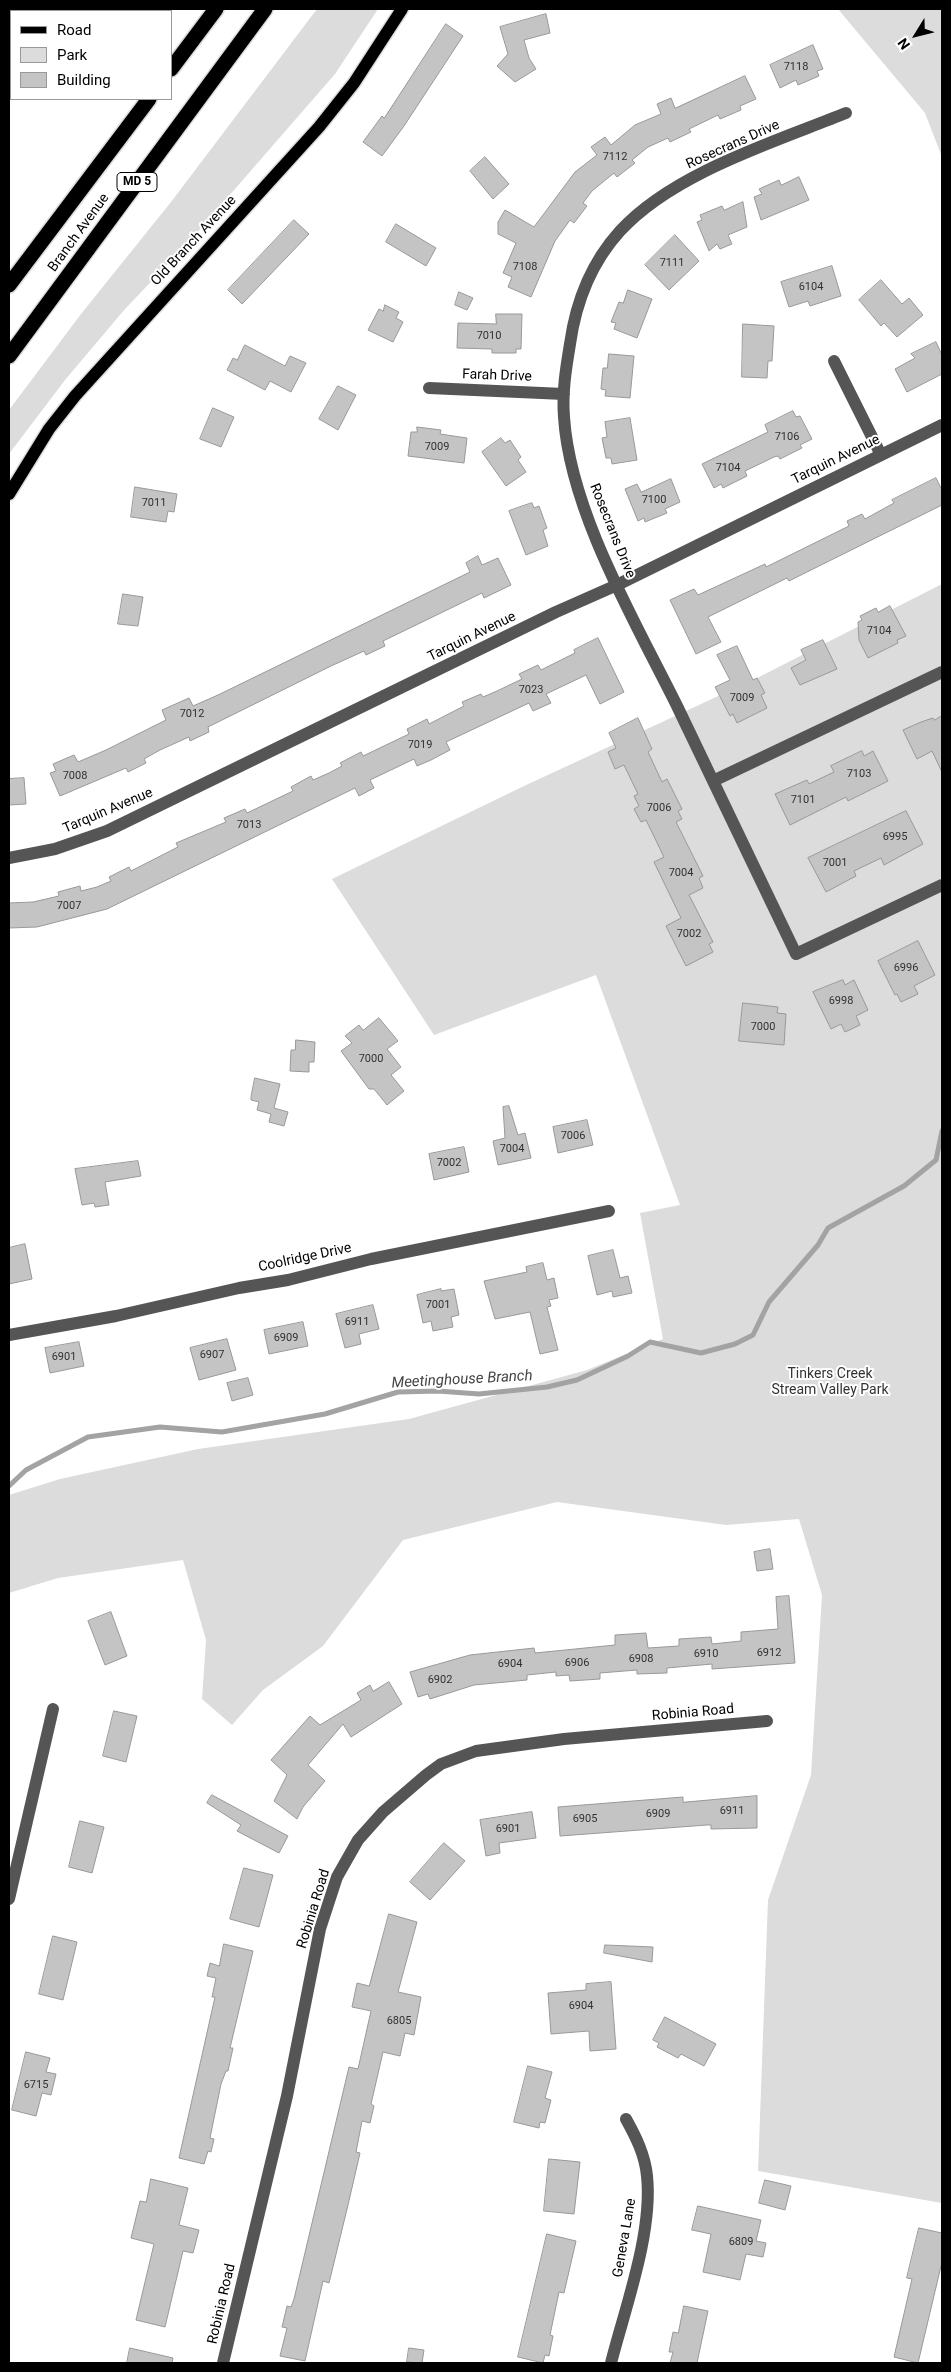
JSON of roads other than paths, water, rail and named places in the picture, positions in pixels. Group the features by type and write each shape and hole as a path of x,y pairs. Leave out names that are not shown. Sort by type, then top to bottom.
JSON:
{"highway":[{"path":"172,68 216,9"},
{"name":"Branch Avenue","path":"9,356 266,9"},
{"name":"Branch Avenue","path":"9,285 148,100"}],"main road":[{"name":"Old Branch Avenue","path":"9,494 50,429 74,396 319,127 354,83 402,9"}],"street":[{"name":"Rosecrans Drive","path":"846,112 705,172 653,202 622,229 600,257 582,293 573,323 564,394 566,435 576,480 588,518 617,585 796,954 942,885"},
{"path":"834,361 881,455"},
{"name":"Farah Drive","path":"429,388 564,394"},
{"name":"Tarquin Avenue","path":"9,858 55,849 106,831 283,747 572,604 617,585 942,425"},
{"path":"713,781 942,672"},
{"name":"Coolridge Drive","path":"9,1335 116,1316 239,1288 288,1280 371,1259 609,1211"},
{"path":"9,1899 54,1709"},
{"name":"Robinia Road","path":"223,2363 287,2096 320,1929 337,1877 358,1840 382,1812 426,1775 441,1764 476,1751 564,1740 767,1721"},
{"name":"Geneva Lane","path":"611,2363 637,2263 648,2197 647,2175 642,2153 626,2119"}],"waterway":[{"name":"Meetinghouse Branch","path":"9,1486 26,1470 88,1437 160,1427 222,1432 325,1414 398,1392 438,1391 479,1394 547,1387 577,1380 628,1356 650,1342 701,1353 735,1344 753,1335 769,1302 818,1245 828,1228 904,1186 936,1160 942,1131"}],"park label":[{"name":"Tinkers Creek Stream Valley Park","path":"830,1382"}]}
